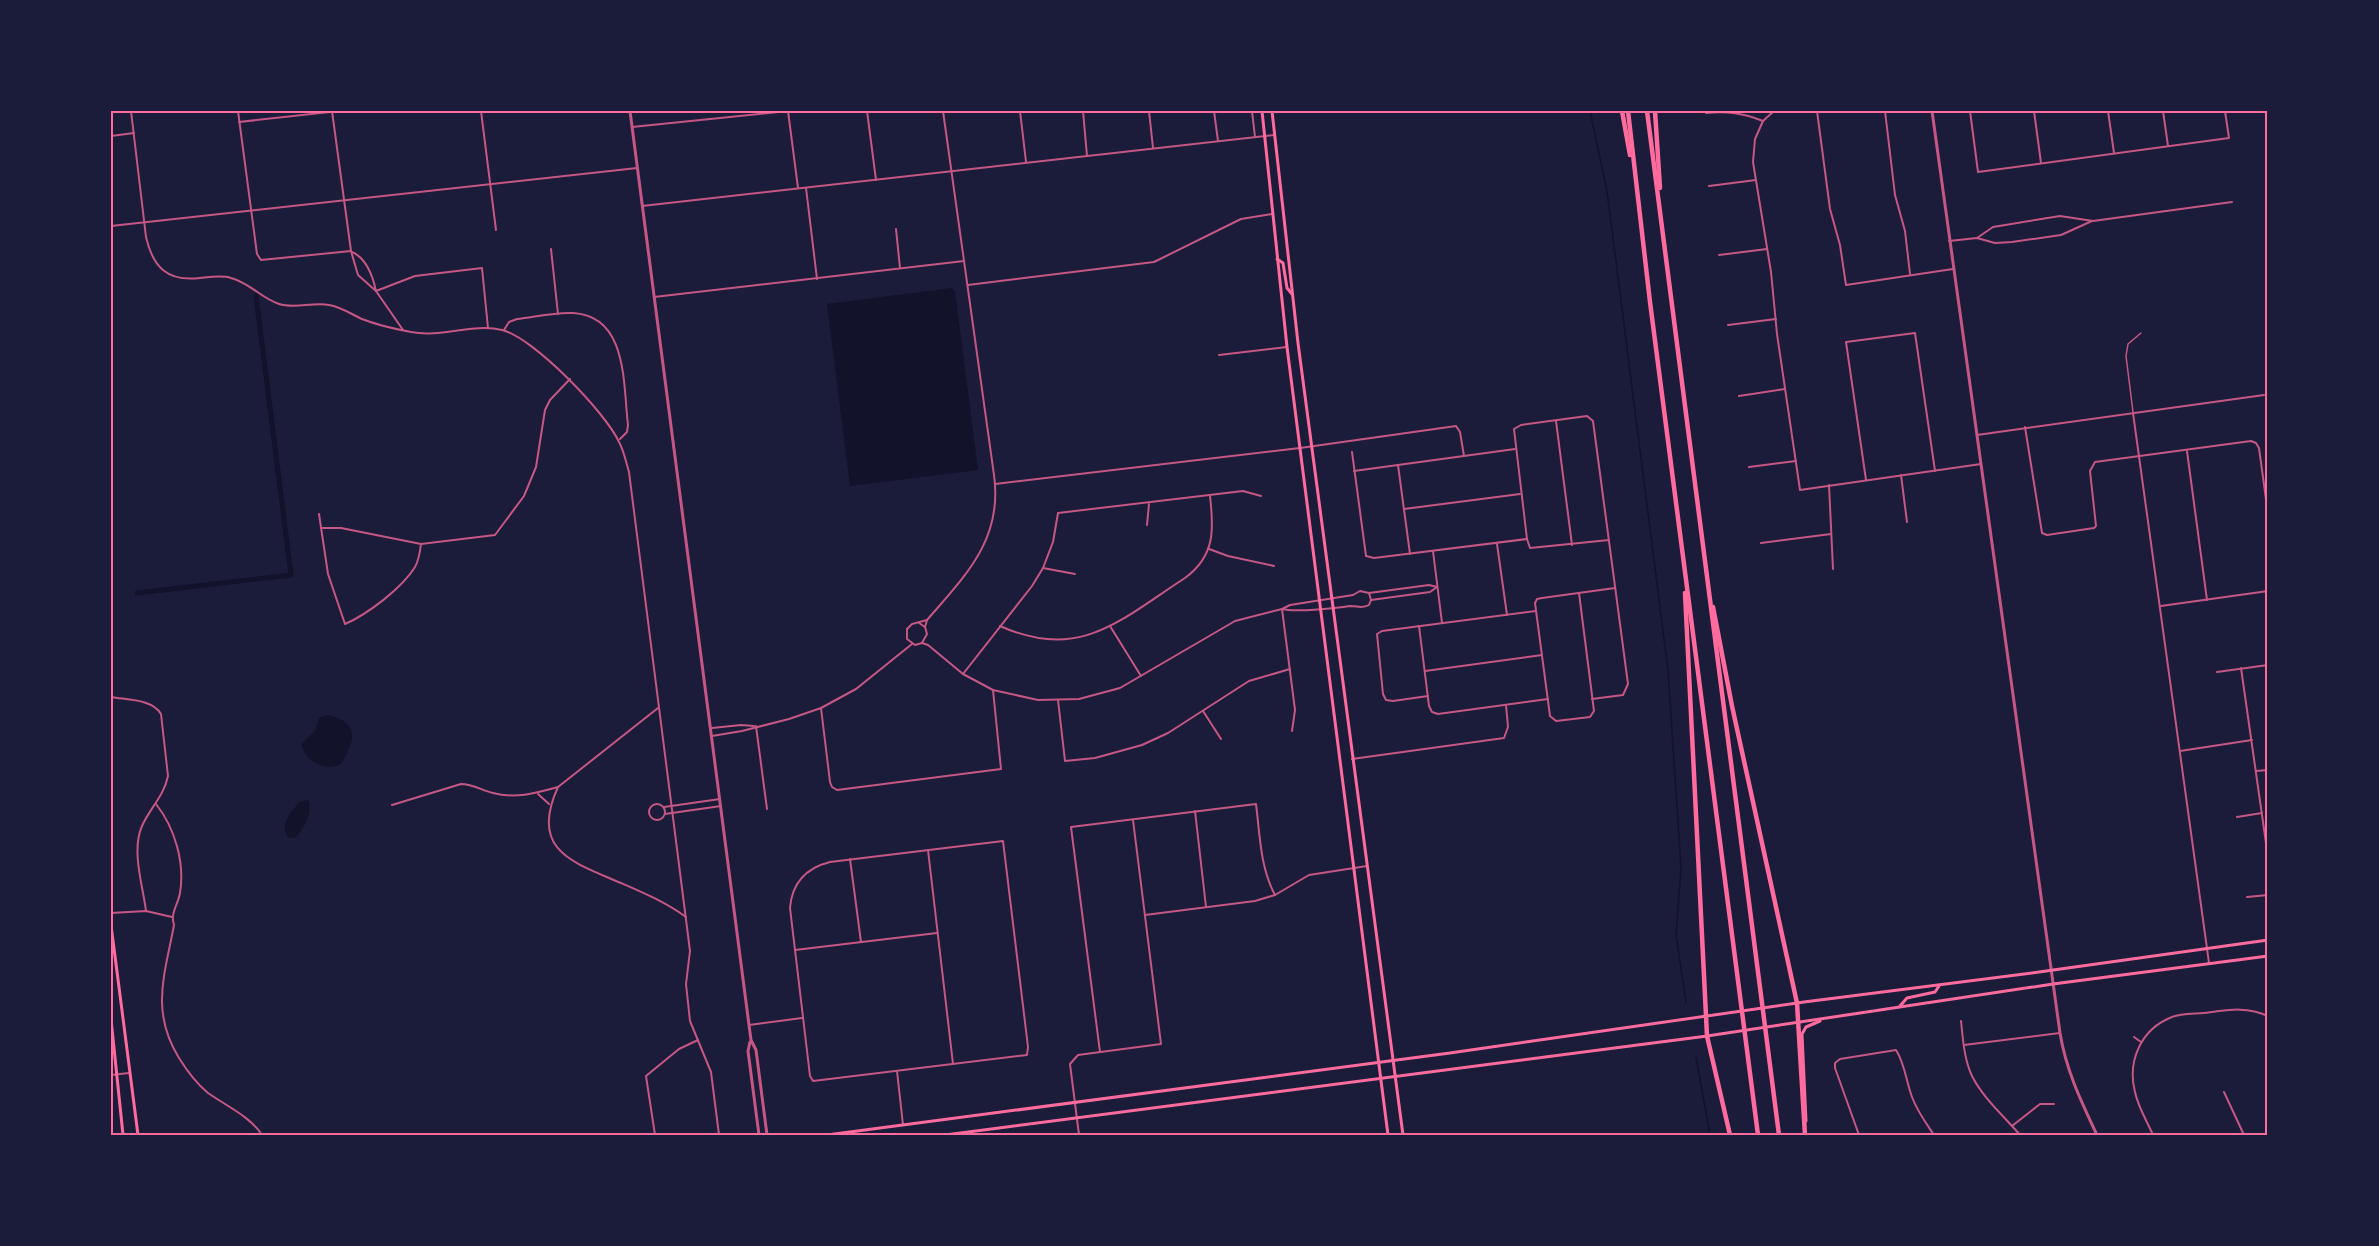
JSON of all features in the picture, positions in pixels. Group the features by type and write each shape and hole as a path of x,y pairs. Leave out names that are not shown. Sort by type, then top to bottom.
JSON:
{"highway":[{"path":"1622,111 1637,187"},
{"path":"1628,111 1680,536 1758,1135"},
{"path":"1647,111 1779,1135"},
{"path":"1655,111 1660,206"},
{"path":"1680,536 1690,660 1707,1036 1730,1135"},
{"path":"1706,572 1734,717 1797,1003 1805,1135"}],"main road":[{"path":"1262,111 1287,347 1388,1135"},
{"path":"1272,111 1292,295 1403,1135"},
{"path":"1277,259 1283,263 1287,288 1292,295"},
{"path":"111,925 138,1135"},
{"path":"827,1135 1393,1061 1797,1003 1939,986 2268,940"},
{"path":"945,1135 1707,1036 2053,984 2268,956"},
{"path":"1900,1006 1908,998 1932,993 1939,986"},
{"path":"1805,1129 1807,1114 1802,1034 1810,1025 1827,1018"},
{"path":"111,1019 123,1135"}],"street":[{"path":"131,111 146,237 152,256 164,272 173,277 195,279 229,277 243,282 278,304 291,307 328,305 372,322 403,330 424,333 488,328 504,330 529,346 570,379 619,440 629,472 686,917 690,951 686,999 690,1021 711,1072 719,1135"},
{"path":"238,111 257,254 261,260 351,251 358,254 365,263 374,280 376,291"},
{"path":"332,111 351,251 358,275 376,291 403,330"},
{"path":"239,122 339,111"},
{"path":"481,111 496,230"},
{"path":"630,111 751,1040 756,1050 767,1135"},
{"path":"632,127 788,111 798,188"},
{"path":"867,111 876,180"},
{"path":"928,645 925,627 927,620 975,562 987,541 996,504 943,111"},
{"path":"1020,111 1026,163"},
{"path":"1083,111 1087,156"},
{"path":"1149,111 1154,148"},
{"path":"1214,111 1218,141"},
{"path":"1252,111 1255,137"},
{"path":"1706,113 1723,111 1744,113 1763,121"},
{"path":"1774,111 1763,121 1755,139 1753,162 1800,490 1981,464"},
{"path":"1817,111 1830,209 1840,245 1846,285 1954,269"},
{"path":"1885,111 1895,195 1905,231 1910,275"},
{"path":"1932,111 2064,1058 2074,1087 2097,1135"},
{"path":"1970,111 1978,172 2229,138 2225,111"},
{"path":"2034,111 2042,163"},
{"path":"2108,111 2115,153"},
{"path":"2163,111 2168,146"},
{"path":"111,136 134,133"},
{"path":"642,206 1274,135"},
{"path":"111,226 637,168"},
{"path":"1709,186 1756,180"},
{"path":"806,188 818,279"},
{"path":"1977,238 1993,226 2010,223 2065,216 2094,221 2232,202"},
{"path":"968,285 1154,262 1240,219 1272,214"},
{"path":"1949,242 1977,238 1995,243 2041,238 2069,233 2094,221"},
{"path":"896,230 900,269"},
{"path":"551,249 558,314"},
{"path":"1719,255 1767,249"},
{"path":"654,297 965,261"},
{"path":"376,291 415,276 482,268 488,328"},
{"path":"504,330 509,322 517,319 558,314 582,314 606,326 618,346 628,425 627,432 619,440"},
{"path":"1728,326 1776,320"},
{"path":"1866,480 1846,342 1915,333 1935,471"},
{"path":"1219,355 1287,347"},
{"path":"321,528 341,528 422,544 495,535 524,496 536,467 545,410 550,400 570,379"},
{"path":"1739,396 1785,389"},
{"path":"1977,435 2264,394"},
{"path":"2133,413 2210,963"},
{"path":"1592,699 1626,693 1628,684 1615,588 1609,540 1593,421 1589,417 1521,425 1514,429 1530,548 1609,540"},
{"path":"1556,421 1572,544"},
{"path":"995,484 1300,448 1456,426 1460,432 1464,456"},
{"path":"2025,428 2042,533 2047,535 2097,526 2090,471 2091,465 2095,462 2251,441 2256,442 2259,448 2268,514"},
{"path":"1354,471 1515,449"},
{"path":"2187,450 2207,600"},
{"path":"1352,452 1366,556 1374,558 1527,539"},
{"path":"1749,467 1796,461"},
{"path":"1398,465 1410,554"},
{"path":"1901,475 1907,522"},
{"path":"1829,485 1833,569"},
{"path":"963,674 1032,586 1043,568 1053,542 1058,513 1243,492 1261,496"},
{"path":"1404,509 1521,494"},
{"path":"1000,626 1035,639 1053,641 1093,635 1110,626 1196,570 1209,549 1212,533 1210,496"},
{"path":"1147,525 1149,502"},
{"path":"319,514 328,574 345,624 362,617 400,584 417,565 422,544"},
{"path":"1761,543 1831,534"},
{"path":"1497,543 1507,615"},
{"path":"1209,549 1228,556 1274,566"},
{"path":"1432,551 1442,623"},
{"path":"1043,568 1074,574"},
{"path":"711,736 742,731 821,708 848,694 874,676 905,647 912,644 928,645 963,674 993,690 1038,700 1058,700 1099,695 1120,688 1214,631 1235,621 1290,605 1353,595 1364,590 1369,593 1429,585 1437,587"},
{"path":"1282,609 1291,612 1333,606 1363,608 1371,600 1430,592 1437,587"},
{"path":"1579,593 1593,715 1557,722 1552,720 1548,699 1536,611 1537,599 1579,593 1615,588"},
{"path":"2160,606 2268,591"},
{"path":"1369,593 1371,600"},
{"path":"1282,609 1295,710 1292,731"},
{"path":"1428,696 1393,702 1386,700 1383,694 1377,634 1382,631 1536,611"},
{"path":"912,644 905,632 908,627 927,620"},
{"path":"919,623 925,627"},
{"path":"1110,626 1141,676"},
{"path":"1419,626 1432,712 1438,714 1548,699"},
{"path":"922,643 926,638"},
{"path":"905,647 907,639"},
{"path":"1425,671 1542,656"},
{"path":"2217,672 2268,665"},
{"path":"2241,668 2268,857"},
{"path":"1058,700 1065,761 1095,758 1142,744 1168,733 1249,681 1290,669"},
{"path":"821,708 832,787 837,790 1001,769 993,690"},
{"path":"111,697 150,704 157,707 161,714 168,776 164,790 139,835 138,850 146,911"},
{"path":"1352,759 1504,738 1508,727 1506,705"},
{"path":"392,805 461,784 470,784 489,792 509,796 538,794 558,787 659,707"},
{"path":"1203,711 1221,739"},
{"path":"710,729 741,725 756,726"},
{"path":"756,726 767,809"},
{"path":"2180,751 2252,740"},
{"path":"2256,771 2268,770"},
{"path":"558,787 550,805 548,823 551,836 564,856 575,864 656,898 686,917"},
{"path":"538,794 550,805"},
{"path":"720,799 664,807 658,804 653,805 649,809 649,814 652,819 658,820 665,814 721,806"},
{"path":"692,803 693,810"},
{"path":"156,804 168,820 179,860 180,895 172,918 174,925 161,995 164,1024 171,1046 190,1076 201,1088 252,1123 262,1135"},
{"path":"1100,1052 1071,826 1256,804 1263,864 1275,895"},
{"path":"664,807 665,814"},
{"path":"1195,811 1207,908"},
{"path":"2237,817 2262,813"},
{"path":"1079,1135 1070,1064 1073,1059 1078,1055 1161,1044 1133,819"},
{"path":"1003,841 1028,1047 1027,1055 813,1081 810,1076 790,898 801,877 820,864 927,850 1003,841"},
{"path":"927,850 953,1065"},
{"path":"850,859 861,942"},
{"path":"1145,915 1255,902 1275,895 1309,875 1367,866"},
{"path":"2247,897 2268,895"},
{"path":"111,913 146,911 172,918"},
{"path":"795,950 937,933"},
{"path":"2153,1135 2135,1095 2132,1077 2133,1059 2141,1042 2150,1031 2173,1017 2237,1008 2267,1016"},
{"path":"749,1025 804,1018"},
{"path":"1961,1021 1972,1077 1988,1100 2019,1135"},
{"path":"1964,1045 2060,1033"},
{"path":"2134,1037 2141,1042"},
{"path":"655,1135 646,1076 679,1049 698,1040"},
{"path":"751,1040 748,1051 759,1135"},
{"path":"1859,1135 1846,1104 1835,1063 1840,1059 1896,1050 1901,1058 1912,1098 1934,1135"},
{"path":"897,1071 903,1125"},
{"path":"111,1075 130,1073"},
{"path":"2224,1092 2244,1135"},
{"path":"2012,1126 2040,1104 2054,1104"}],"lane":[{"path":"2133,413 2126,356 2128,344 2141,333"}],"shaded area":[{"path":"952,288 955,291 978,470 850,486 827,304"},
{"path":"327,715 346,722 352,734 350,748 341,764 328,767 311,760 301,744 315,731 319,718"},
{"path":"308,800 308,815 302,830 295,838 288,838 285,827 287,818 299,802"}],"waterway":[{"path":"1590,111 1607,191 1668,670 1681,868 1676,935 1686,1002"},
{"path":"137,593 291,575 256,296"},
{"path":"1696,1057 1710,1135"}]}
